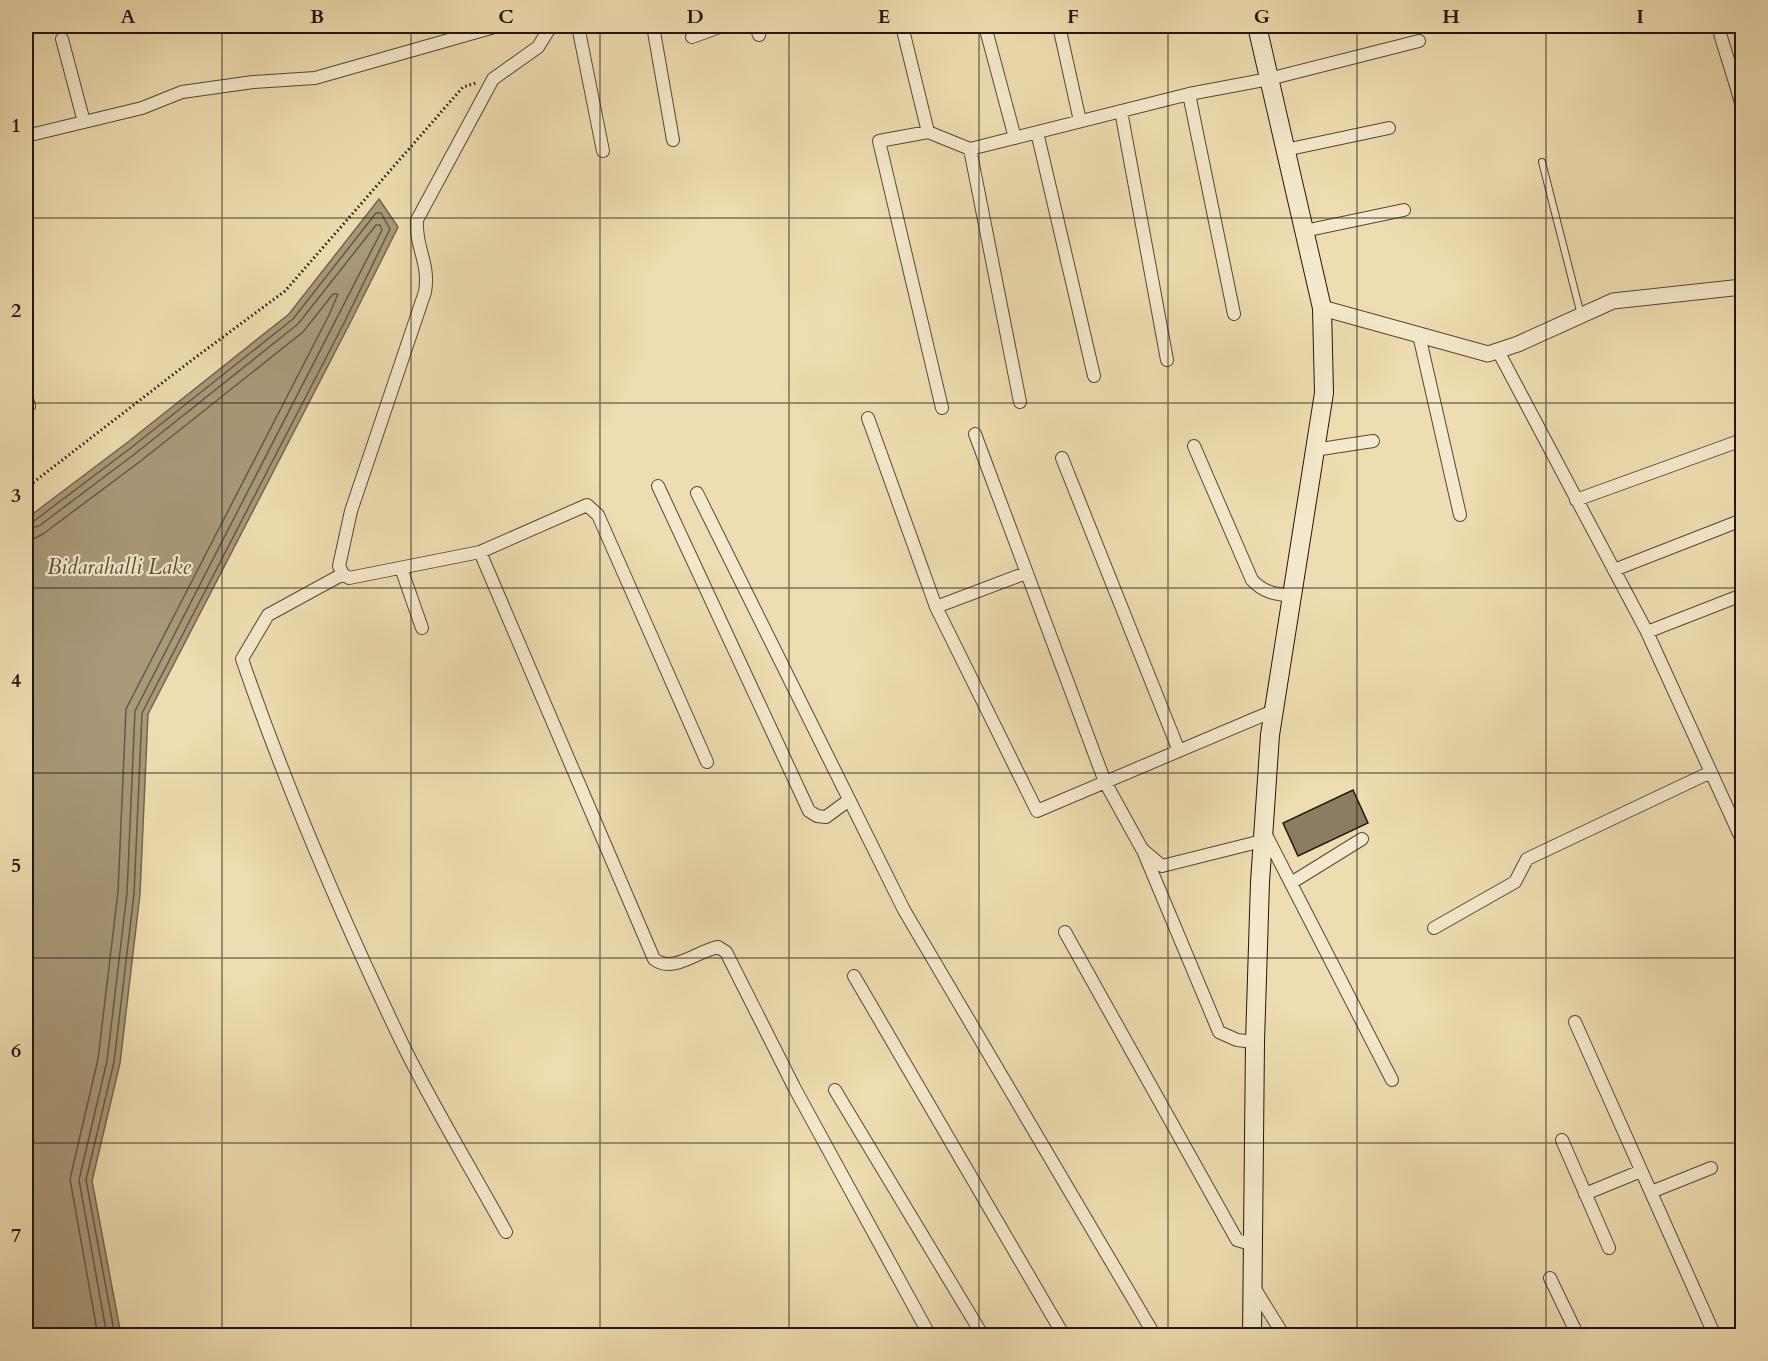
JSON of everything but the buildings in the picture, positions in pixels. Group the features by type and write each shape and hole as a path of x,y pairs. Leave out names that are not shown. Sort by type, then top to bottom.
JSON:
{"main road":[{"path":"1252,1335 1255,1042 1269,735 1324,393 1322,308 1257,26"}],"street":[{"path":"26,136 142,108 182,92 253,82 315,78 498,26"},
{"path":"551,26 538,47 493,79 417,220 418,243 426,266 425,292 351,511 339,566 342,574 350,578 480,552 587,505 598,515 708,762"},
{"path":"578,26 603,151"},
{"path":"652,26 673,140"},
{"path":"692,37 722,26"},
{"path":"902,26 928,132"},
{"path":"985,26 1015,138"},
{"path":"1059,26 1080,121"},
{"path":"1718,26 1725,53 1738,70 1743,107"},
{"path":"62,39 84,122"},
{"path":"942,408 879,141 928,132 970,149 1189,94 1269,80 1419,41"},
{"path":"1189,94 1234,314"},
{"path":"1120,111 1167,360"},
{"path":"1285,150 1389,128"},
{"path":"1037,132 1094,376"},
{"path":"970,149 1020,402"},
{"path":"1304,231 1404,210"},
{"path":"1322,308 1488,354 1518,344 1613,301 1743,287"},
{"path":"1419,335 1460,515"},
{"path":"1498,351 1647,632 1743,840"},
{"path":"868,417 936,607 1037,811 1273,711"},
{"path":"975,434 1105,782 1142,849 1219,1032 1237,1040 1255,1042"},
{"path":"1576,500 1743,440"},
{"path":"1314,450 1373,441"},
{"path":"1194,446 1252,580 1260,589 1292,596"},
{"path":"1062,458 1179,751"},
{"path":"657,486 809,811 826,818 849,800"},
{"path":"697,493 904,910 1155,1335"},
{"path":"1614,570 1743,520"},
{"path":"480,552 654,959 661,964 671,966 707,949 718,947 726,952 794,1087 930,1335"},
{"path":"402,568 422,628"},
{"path":"936,607 1026,573"},
{"path":"342,574 268,615 242,659 266,727 329,882 404,1046 506,1232"},
{"path":"1647,632 1743,595"},
{"path":"1434,928 1515,882 1527,859 1711,772"},
{"path":"1142,849 1162,866 1263,836 1291,883 1392,1080"},
{"path":"1291,883 1362,839"},
{"path":"1065,932 1237,1240 1254,1245"},
{"path":"854,976 1064,1335"},
{"path":"1575,1022 1715,1335"},
{"path":"835,1090 983,1335"},
{"path":"1562,1140 1609,1248"},
{"path":"1651,1192 1711,1168"},
{"path":"1586,1194 1641,1171"},
{"path":"1550,1278 1578,1335"},
{"path":"1253,1286 1284,1335"}],"lane":[{"path":"1542,162 1581,316"}],"path":[{"path":"26,488 285,291 463,87 493,79"}],"water":[{"name":"Bidarahalli Lake","path":"379,199 398,227 148,714 140,894 120,1063 92,1181 121,1335 26,1335 26,516 30,516 128,442 289,314"}]}
